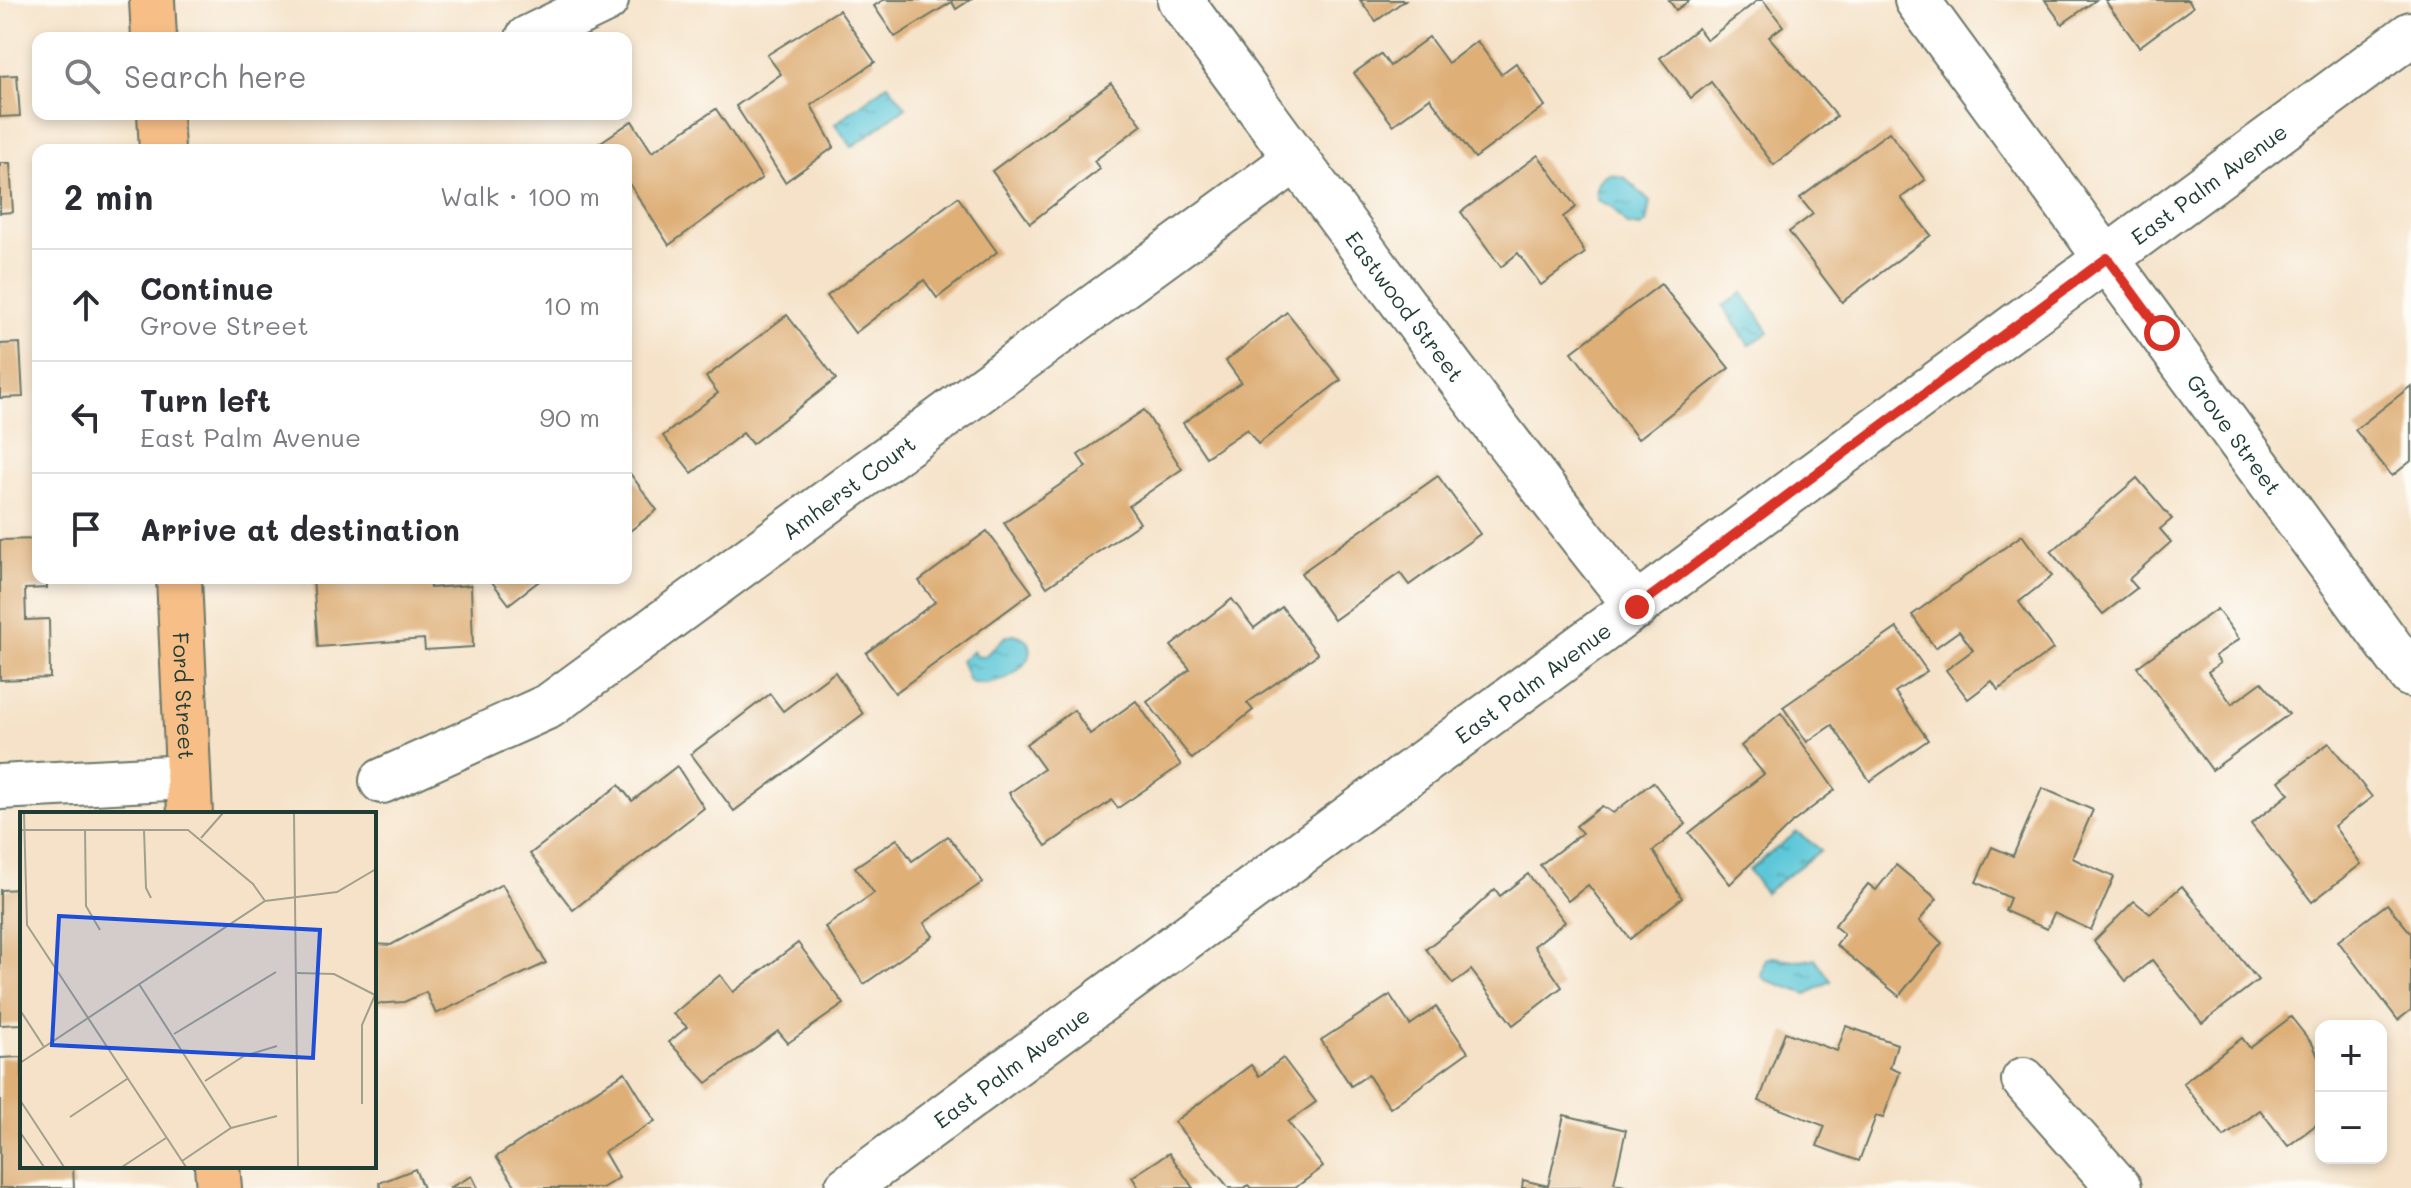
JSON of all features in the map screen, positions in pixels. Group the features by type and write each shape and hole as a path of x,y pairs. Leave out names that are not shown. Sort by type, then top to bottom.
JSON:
{"main road":[{"path":"152,0 154,32"},
{"path":"160,120 162,144"},
{"name":"Ford Street","path":"179,584 188,795"},
{"path":"217,1168 219,1188"}],"street":[{"path":"540,32 606,0"},
{"name":"Eastwood Street","path":"1180,0 1296,159 1637,607"},
{"name":"Grove Street","path":"1917,0 2411,675"},
{"name":"East Palm Avenue","path":"847,1188 2411,34"},
{"name":"Amherst Court","path":"382,781 549,706 1296,159"},
{"path":"0,787 188,795"},
{"path":"2024,1080 2119,1188"}],"water":[{"path":"888,84 906,107 852,147 835,124"},
{"path":"1610,174 1625,178 1650,202 1646,223 1641,227 1627,225 1612,207 1598,200 1598,185"},
{"path":"1743,293 1769,332 1749,345 1723,306"},
{"path":"1014,634 1026,640 1030,649 1028,658 1020,668 996,682 982,684 969,681 961,660 973,651 976,657 985,656 1005,637"},
{"path":"1797,832 1821,850 1765,893 1749,870"},
{"path":"1815,958 1831,981 1807,994 1766,980 1761,976 1765,959 1801,961"}],"building":[{"path":"883,0 970,0 956,9 952,2 895,37 874,6"},
{"path":"1360,0 1405,0 1376,21"},
{"path":"1669,0 1690,0 1676,10"},
{"path":"1758,0 1763,0 1783,26 1769,37 1837,116 1774,165 1711,82 1691,98 1660,58 1698,28 1707,40"},
{"path":"2045,0 2096,0 2062,24"},
{"path":"2105,0 2188,0 2193,7 2139,47"},
{"path":"839,10 875,62 811,105 834,147 785,182 736,106 781,74 767,55"},
{"path":"1429,37 1448,63 1477,41 1501,74 1516,63 1545,106 1475,158 1430,98 1393,125 1354,73 1381,54 1390,66"},
{"path":"17,75 20,116 0,117 0,76"},
{"path":"1111,83 1142,125 1094,161 1100,169 1030,223 992,171"},
{"path":"716,109 762,178 669,245 632,188 632,144 598,144 632,121 652,152"},
{"path":"1889,132 1925,180 1901,198 1931,235 1842,302 1789,232 1813,214 1800,198"},
{"path":"1538,155 1576,207 1563,217 1585,253 1541,285 1518,253 1501,267 1461,212"},
{"path":"0,163 10,163 13,212 0,213"},
{"path":"958,197 997,252 937,298 924,280 855,333 827,296"},
{"path":"1661,284 1729,368 1638,439 1572,352"},
{"path":"1287,312 1341,380 1258,444 1247,429 1206,457 1183,423 1241,382 1226,361"},
{"path":"787,315 836,379 752,444 743,433 692,473 663,436 718,393 706,377"},
{"path":"20,343 23,397 0,398 0,344"},
{"path":"2411,386 2411,461 2392,476 2355,430"},
{"path":"1144,410 1182,469 1129,506 1140,523 1047,587 1004,523 1086,467 1078,455"},
{"path":"632,476 657,510 632,529"},
{"path":"1438,476 1480,534 1409,585 1400,573 1334,620 1301,573"},
{"path":"2137,478 2172,519 2160,529 2171,542 2129,579 2137,588 2103,614 2051,552"},
{"path":"987,531 1032,592 895,693 866,653 935,602 919,581"},
{"path":"2022,535 2052,576 2019,602 2053,649 1998,690 1992,681 1968,699 1946,670 1973,650 1959,631 1935,648 1912,615"},
{"path":"32,539 32,584 47,584 47,588 25,589 26,620 49,619 50,678 0,680 0,540"},
{"path":"313,584 430,584 430,588 471,585 473,647 425,650 424,639 318,647"},
{"path":"494,584 535,584 509,604"},
{"path":"1232,599 1254,628 1282,607 1318,654 1247,703 1253,710 1192,759 1147,702 1190,669 1171,646"},
{"path":"2217,609 2239,639 2215,656 2220,663 2208,672 2232,704 2262,682 2289,714 2212,770 2137,667"},
{"path":"1897,628 1927,671 1895,692 1928,740 1870,781 1832,725 1807,742 1783,707"},
{"path":"835,672 863,714 734,811 691,754 770,694 783,711"},
{"path":"1136,701 1181,765 1118,808 1112,800 1046,846 1009,793 1044,769 1026,744 1074,710 1090,734"},
{"path":"1781,713 1835,790 1792,823 1730,884 1689,833 1764,774 1741,746"},
{"path":"2329,743 2372,797 2334,826 2361,864 2312,902 2251,824 2289,794 2279,781"},
{"path":"677,766 704,808 573,910 530,854 619,785 632,801"},
{"path":"1653,782 1686,824 1653,851 1682,898 1630,939 1588,885 1568,901 1540,865 1582,833 1576,826 1602,806 1613,813"},
{"path":"2042,788 2093,810 2072,858 2114,877 2091,930 2054,913 2047,929 2005,911 2010,898 1976,882 1992,847 2013,856"},
{"path":"948,836 983,882 924,923 933,936 864,984 825,927 874,893 855,867 897,839 912,861"},
{"path":"1896,865 1937,899 1919,921 1942,943 1899,996 1836,945 1844,934 1834,926 1868,884 1876,890"},
{"path":"1528,874 1565,922 1534,946 1562,987 1513,1025 1471,970 1453,984 1426,949 1495,889 1500,896"},
{"path":"502,884 546,963 436,1014 426,992 404,1002 376,1004 376,944 391,945"},
{"path":"2182,886 2258,980 2202,1023 2152,960 2126,981 2094,941 2134,901 2150,914"},
{"path":"20,889 20,1024 0,1025 0,890"},
{"path":"2387,904 2411,933 2411,1010 2398,1020 2338,941"},
{"path":"798,943 844,1004 788,1043 778,1031 707,1083 669,1042 687,1027 673,1014 720,975 733,992"},
{"path":"1390,995 1410,1025 1436,1007 1468,1052 1390,1108 1368,1075 1351,1086 1321,1040"},
{"path":"2291,1017 2315,1050 2315,1126 2288,1146 2260,1110 2224,1137 2183,1083 2242,1038 2250,1048"},
{"path":"1846,1026 1897,1044 1890,1068 1900,1072 1883,1118 1876,1116 1859,1161 1817,1146 1825,1126 1759,1101 1785,1032 1837,1051"},
{"path":"20,1057 20,1168 73,1168 74,1188 0,1188 0,1058"},
{"path":"1283,1058 1316,1102 1288,1122 1323,1167 1295,1188 1251,1188 1248,1185 1229,1188 1174,1122 1251,1065 1259,1076"},
{"path":"625,1072 655,1121 604,1152 619,1178 602,1188 517,1188 496,1157"},
{"path":"1564,1115 1626,1130 1614,1183 1631,1188 1522,1188 1523,1180 1548,1186"},
{"path":"1169,1153 1193,1188 1139,1188 1132,1177"},
{"path":"415,1169 423,1188 381,1188 379,1183"},
{"path":"472,1176 478,1188 449,1188"}],"route":[{"path":"1637,607 2107,258 2162,333"}]}
